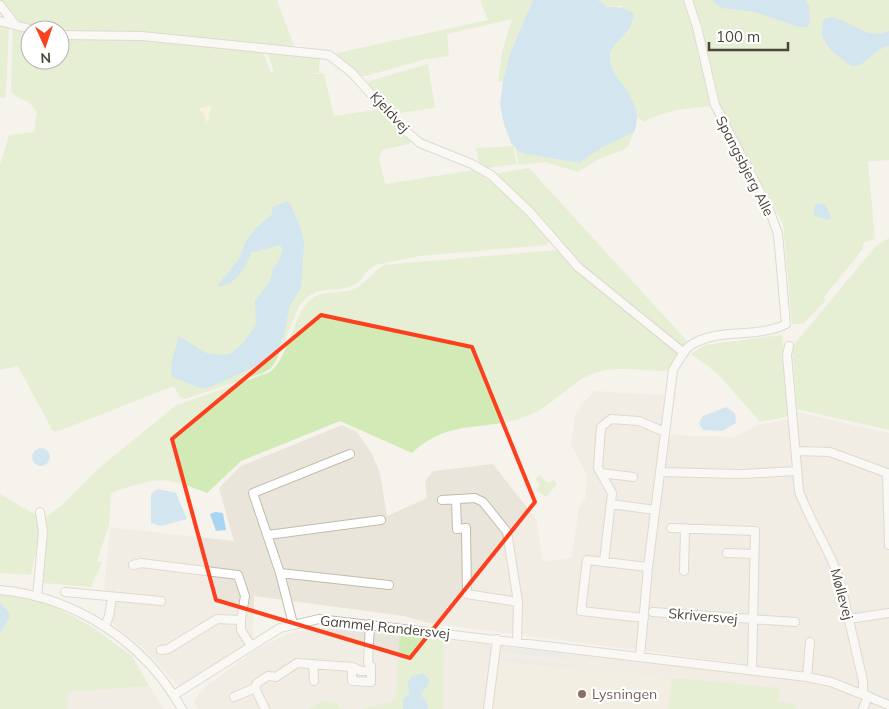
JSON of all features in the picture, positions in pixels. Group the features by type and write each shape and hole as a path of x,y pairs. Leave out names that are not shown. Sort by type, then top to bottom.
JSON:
{"street":[{"name":"Spangsbjerg Alle","path":"640,657 648,567 673,370 690,345 702,340 773,330 786,324 778,234 769,209 715,105 697,27 688,0"},
{"path":"0,5 14,23"},
{"path":"0,21 20,25"},
{"name":"Kjeldvej","path":"70,35 142,36 329,54 351,72 401,127 420,143 472,164 502,184 530,212 578,267 684,353"},
{"name":"Møllevej","path":"789,346 787,355 800,491 806,511 835,566 849,619 865,695"},
{"path":"604,562 611,504 611,487 601,473 598,462 601,427 611,419 639,421 665,432"},
{"path":"797,451 830,452 888,473 889,545"},
{"path":"293,624 280,573 253,493 350,454"},
{"path":"660,472 741,474 797,471"},
{"path":"601,473 633,476"},
{"path":"442,500 475,498 483,502 507,532 518,602 517,642"},
{"path":"456,500 457,529 466,528 467,594 518,602"},
{"path":"611,504 656,510"},
{"path":"37,596 43,532 40,512"},
{"path":"268,534 381,520"},
{"name":"Skriversvej","path":"671,528 755,531 752,670"},
{"path":"684,571 685,528"},
{"path":"727,553 754,554"},
{"path":"644,618 581,611 587,560 648,567"},
{"path":"133,565 141,564 238,575 244,596 241,630 251,646"},
{"path":"280,573 389,585"},
{"path":"0,590 37,596 80,612 105,626 130,645 152,667 174,695 182,709"},
{"path":"65,592 161,601"},
{"path":"105,626 110,616 112,597"},
{"name":"Skriversvej","path":"653,612 795,622"},
{"path":"849,619 889,612"},
{"path":"160,650 168,650 217,619 241,620"},
{"name":"Gammel Randersvej","path":"174,695 274,632 293,624 319,619 807,677 831,682 889,705"},
{"path":"352,667 352,681 371,682 371,671 368,663 370,624"},
{"path":"488,709 497,639"},
{"path":"807,677 810,642"},
{"path":"234,697 255,688 257,683 268,676 276,677 297,663 352,667 361,671 371,671"},
{"path":"313,664 314,681"},
{"path":"255,688 265,709"},
{"path":"863,709 865,695"}],"highlighted area":[{"path":"321,315 472,347 535,502 410,658 216,600 172,439"}],"shaded area":[{"path":"594,391 672,396 668,435 735,437 757,425 789,419 797,412 889,433 889,701 829,677 799,671 429,623 404,616 254,596 253,639 180,688 142,647 112,623 104,587 110,527 234,541 219,488 241,466 342,425 357,432 371,452 380,473 387,516 427,498 425,481 433,471 493,464 536,519 543,562 572,558 579,507 585,499 587,476 571,444 576,411"},
{"path":"344,628 798,680 844,691 884,709 198,709 194,701 201,690 257,649 288,634 311,629"},
{"path":"503,647 568,654 567,659 502,652"},
{"path":"504,657 574,665 573,669 503,661"},
{"name":"Lysningen","path":"498,662 672,678 667,709 493,709"},
{"path":"149,686 164,709 66,709 68,692"}],"green space":[{"path":"0,0 277,0 294,46 260,44 271,73 274,72 267,50 320,56 319,73 302,73 324,74 334,116 381,109 412,140 409,144 382,150 379,157 385,184 474,170 509,195 550,239 547,245 419,256 375,265 352,286 324,290 312,294 306,299 299,306 276,361 271,368 263,373 185,399 180,397 174,386 56,432 52,430 18,366 0,370 0,164 9,135 34,132 37,112 30,104 11,92 13,19"},
{"path":"480,0 533,0 510,54 503,81 498,82 502,53 512,19 447,34 449,56 426,59 366,76 360,76 337,56 337,53 488,20"},
{"path":"598,0 889,0 889,160 868,162 875,239 863,243 863,249 824,297 826,300 803,324 792,324 783,224 721,107 704,107 670,112 645,122 637,117 632,101 610,61 611,51 628,32 634,16 620,6 607,7"},
{"path":"0,23 9,26 5,98 0,98"},
{"path":"428,64 435,108 393,114 368,85 369,81"},
{"path":"634,132 627,148 599,159 578,172 545,162 519,165 515,147 521,153 579,163 603,147"},
{"path":"513,146 517,164 487,168 479,164 476,148"},
{"path":"529,168 688,342 687,345 680,347 598,282 494,174"},
{"path":"889,238 889,430 797,409 792,347 876,246"},
{"path":"557,250 589,282 674,348 677,354 668,371 622,369 596,373 586,377 551,403 532,414 516,420 470,427 441,434 412,453 340,421 241,461 207,493 162,480 143,483 116,491 111,494 109,526 97,561 102,562 91,587 43,583 46,517 62,505 98,469 175,406 270,372 282,357 297,319 312,298 322,294 356,288 384,265"},
{"path":"782,335 791,413 785,417 760,422 718,374 691,354 705,345"},
{"path":"539,475 548,483 554,480 557,484 546,497 536,490 540,484 535,479"},
{"path":"0,494 38,516 40,530 31,575 0,573"},
{"path":"0,595 26,598 56,607 92,627 132,656 149,686 69,692 66,709 0,709"},
{"path":"400,632 444,637 442,709 363,709 396,701"},
{"path":"672,678 779,688 778,701 795,704 796,709 669,709"},
{"path":"323,701 336,703 343,709 308,709"}],"sand":[{"path":"211,105 209,120 206,122 204,113 198,109"}],"water":[{"path":"533,0 598,0 607,7 629,10 634,16 629,29 610,54 614,72 632,99 636,109 637,120 634,132 603,147 579,163 521,153 511,143 504,124 500,105 503,81 510,54"},
{"path":"712,0 805,0 809,6 810,23 807,27 799,27 755,12 722,8"},
{"path":"830,17 866,32 880,33 889,31 889,46 878,51 861,64 851,66 833,52 825,41 822,27 824,19"},
{"path":"286,201 290,203 302,232 304,244 301,287 289,308 285,332 276,354 265,362 210,387 200,388 172,377 171,364 179,336 206,353 223,355 232,353 243,343 256,325 255,300 270,282 273,268 278,263 283,250 280,245 251,253 243,270 234,280 229,284 217,286 239,259 245,243 255,229 272,214 273,207"},
{"path":"818,203 826,205 831,217 829,220 814,216 814,206"},
{"path":"726,407 735,413 736,423 722,431 703,430 699,423 703,416"},
{"path":"37,448 45,448 50,453 48,464 37,466 32,461 32,453"},
{"path":"157,489 176,493 187,519 161,526 151,523 151,494"},
{"path":"215,512 223,513 226,530 216,531 210,514"},
{"path":"0,603 8,611 10,617 0,633"},
{"path":"423,673 429,679 421,695 426,701 428,709 403,709 403,699 409,694 408,682 411,677"}],"place":[{"name":"Lysningen","path":"582,694"}]}
